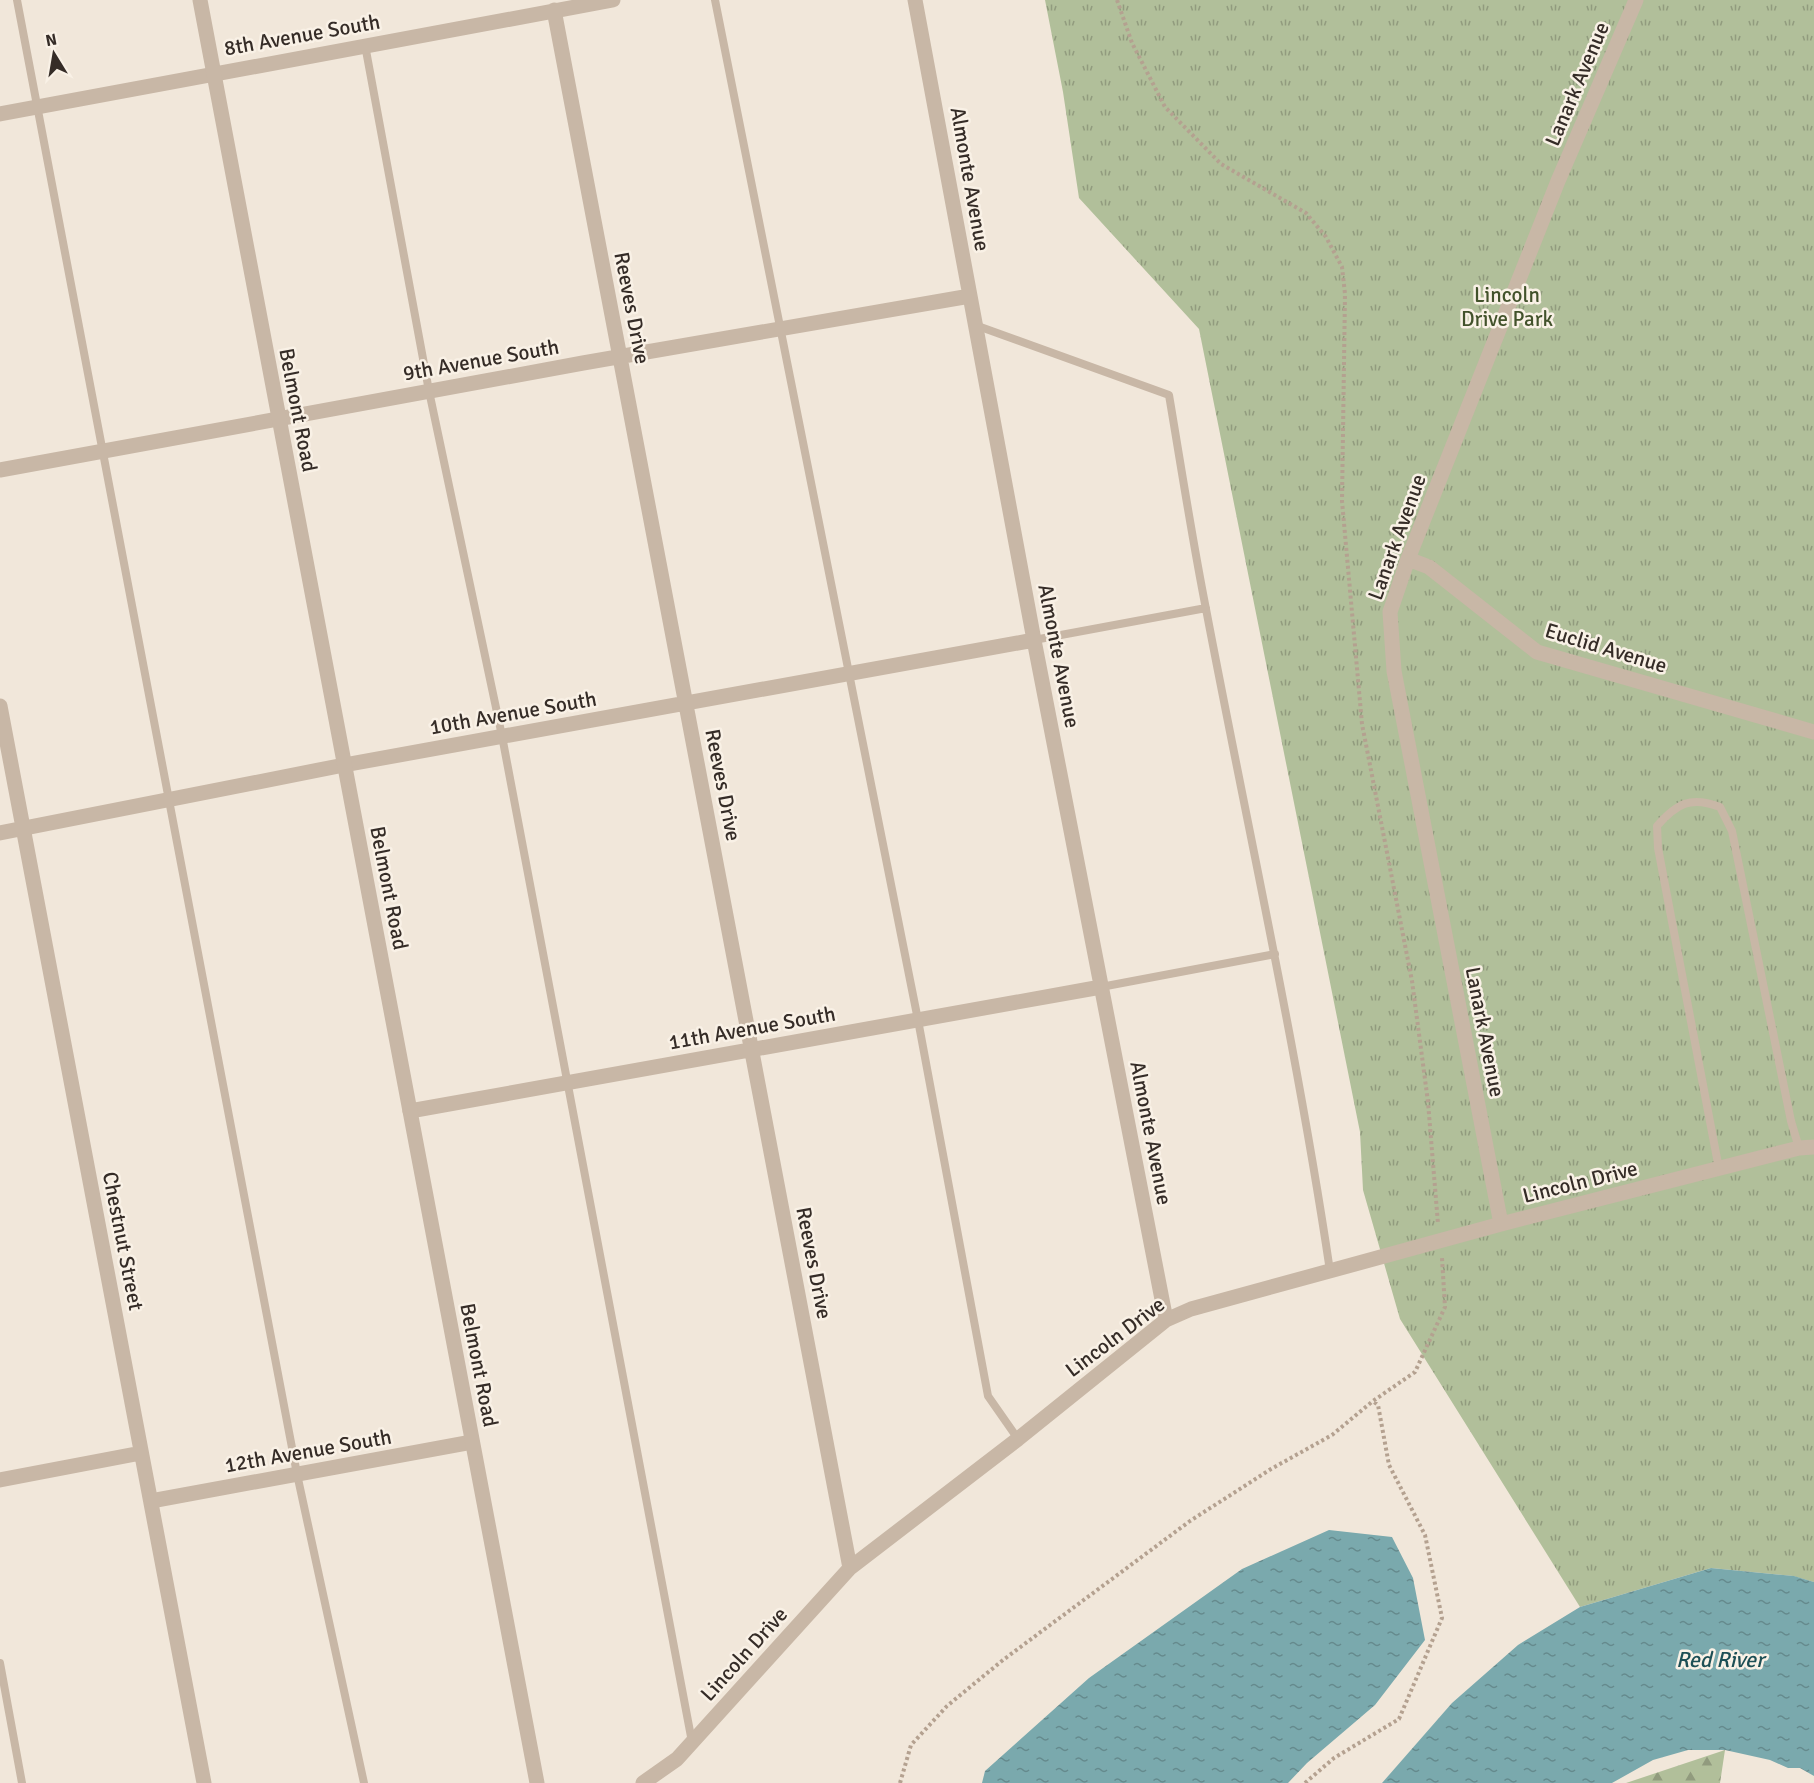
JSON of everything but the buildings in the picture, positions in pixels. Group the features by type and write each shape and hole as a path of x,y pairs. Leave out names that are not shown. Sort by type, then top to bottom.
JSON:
{"street":[{"name":"Belmont Road","path":"200,0 537,1783"},
{"name":"8th Avenue South","path":"0,114 613,0"},
{"name":"Almonte Avenue","path":"915,0 1034,640 1166,1320"},
{"name":"Lanark Avenue","path":"1501,1224 1394,671 1390,612 1408,559 1558,182 1636,0"},
{"name":"Reeves Drive","path":"555,10 850,1568"},
{"name":"9th Avenue South","path":"0,470 278,418 970,296"},
{"name":"Euclid Avenue","path":"1408,559 1429,567 1537,652 1814,732"},
{"name":"10th Avenue South","path":"0,833 344,765 1034,640"},
{"name":"Chestnut Street","path":"0,706 204,1783"},
{"name":"11th Avenue South","path":"410,1111 1101,987"},
{"name":"Lincoln Drive","path":"643,1783 678,1759 850,1568 1018,1439 1166,1320 1191,1309 1501,1224 1807,1147"},
{"name":"12th Avenue South","path":"151,1501 472,1442"},
{"path":"0,1480 141,1453"}],"lane":[{"path":"17,0 101,452 297,1474 364,1783"},
{"path":"715,0 918,1020 988,1396 1018,1439"},
{"path":"365,45 429,391 502,736 692,1742"},
{"path":"975,325 1169,395 1206,608 1275,954 1313,1161 1330,1272"},
{"path":"1034,640 1206,608"},
{"path":"1719,1168 1657,826 1672,808 1700,800 1720,807 1732,831 1791,1121 1807,1147"},
{"path":"1101,987 1275,954"},
{"path":"0,1663 22,1783"}],"path":[{"path":"1305,1783 1334,1758 1399,1719 1442,1618 1425,1535 1389,1465 1378,1405 1373,1401"}],"green space":[{"name":"Lincoln Drive Park","path":"1045,0 1814,0 1814,1582 1793,1576 1711,1568 1580,1607 1400,1319 1363,1190 1360,1132 1199,329 1079,198 1063,92"},
{"path":"1725,1750 1720,1783 1626,1783"}],"water":[{"path":"1329,1530 1392,1537 1413,1578 1425,1640 1375,1705 1307,1763 1288,1783 982,1783 985,1771 1089,1678 1242,1569"},
{"name":"Red River","path":"1711,1568 1794,1576 1814,1582 1814,1776 1800,1768 1788,1768 1770,1760 1725,1750 1688,1750 1653,1760 1612,1783 1382,1783 1452,1703 1518,1645 1580,1607"}]}
